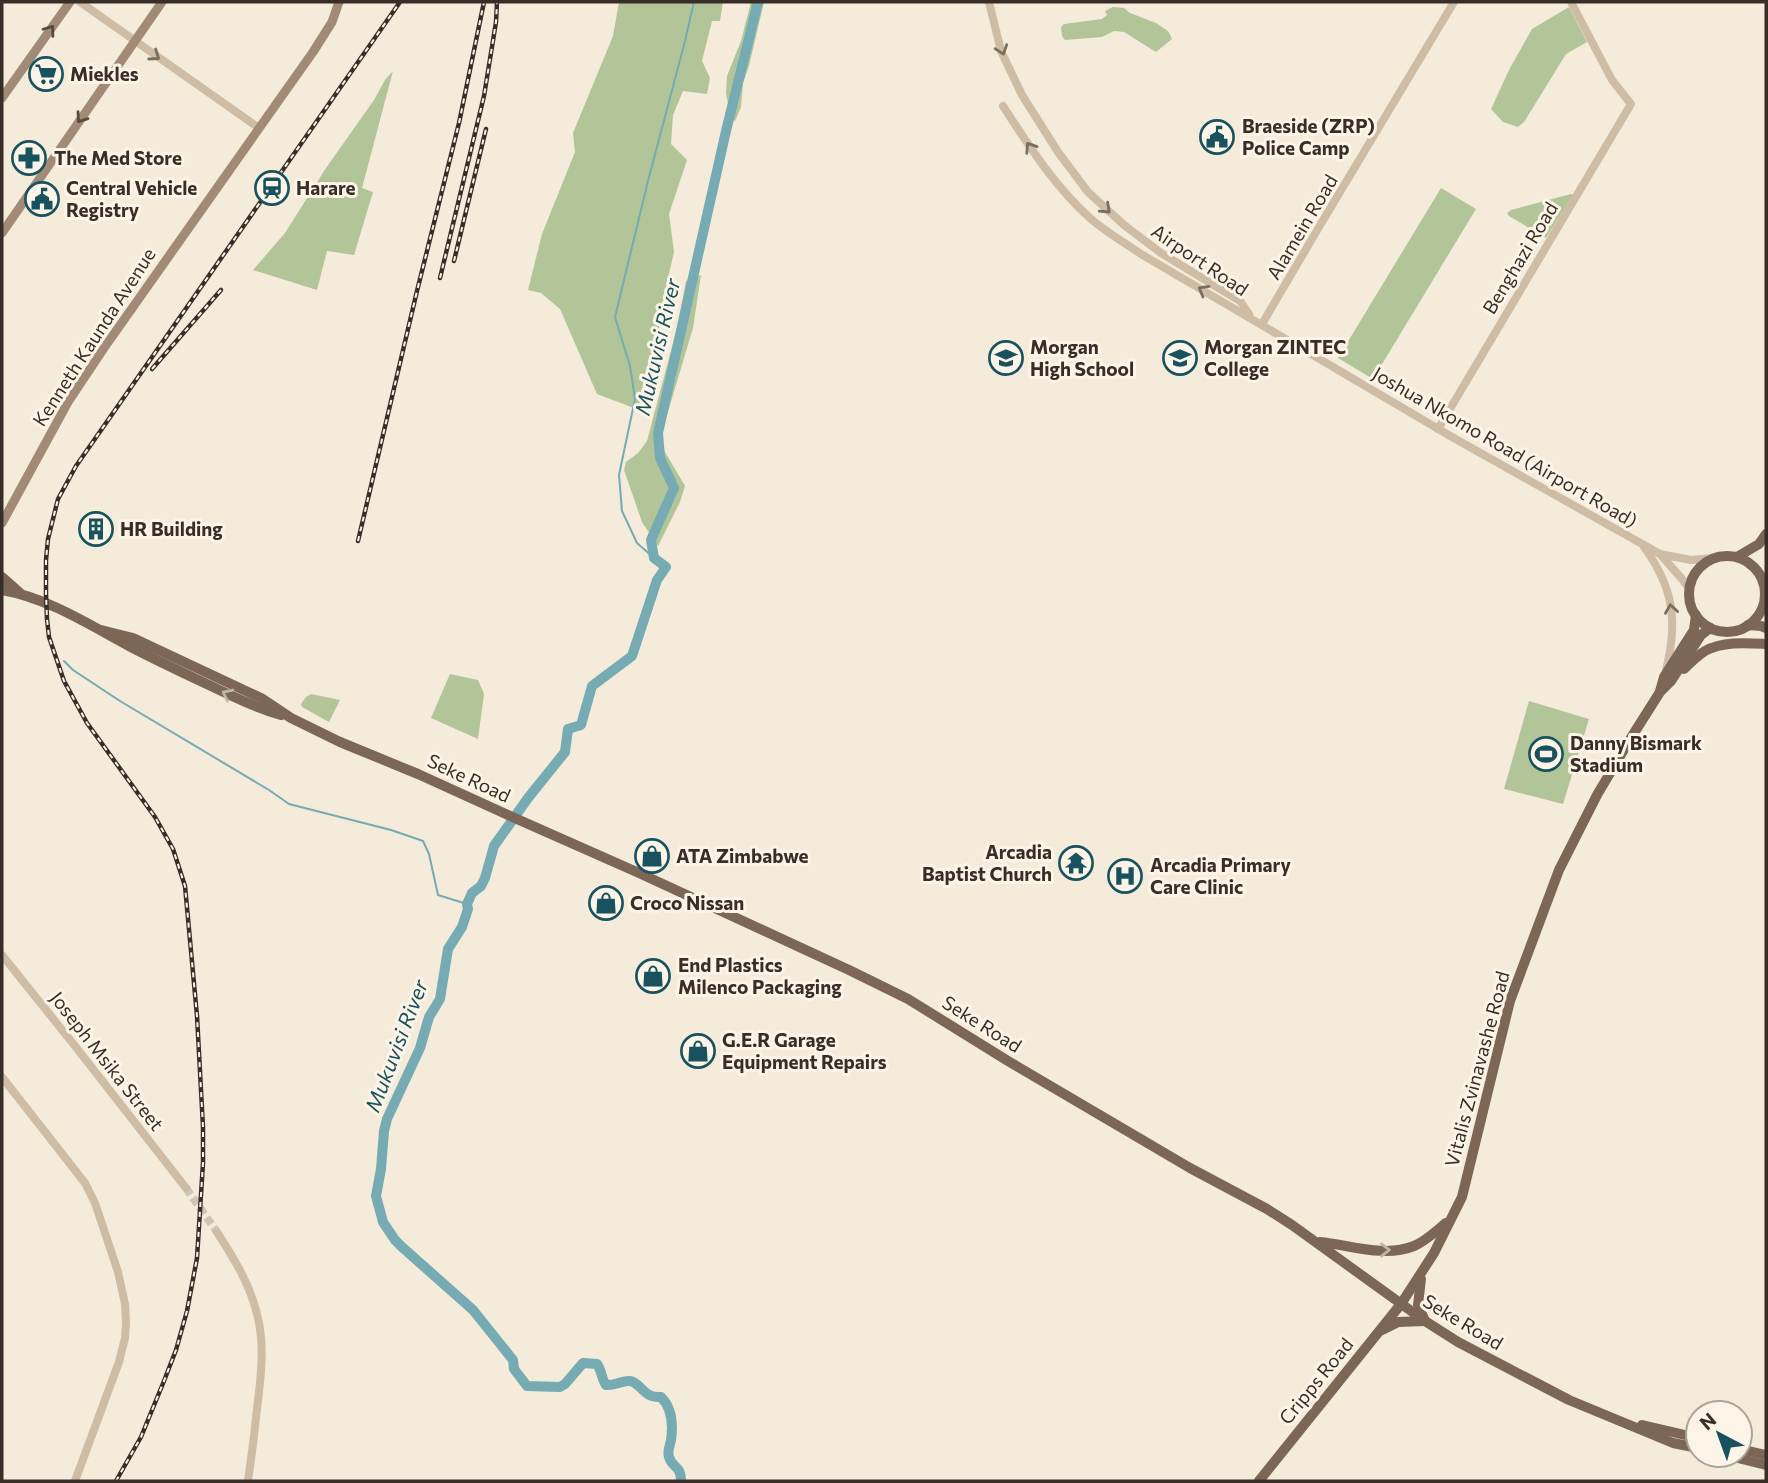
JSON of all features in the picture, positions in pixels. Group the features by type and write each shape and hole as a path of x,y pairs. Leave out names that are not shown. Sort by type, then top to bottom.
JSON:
{"main road":[{"path":"2,98 70,2"},
{"path":"2,233 162,2"},
{"name":"Kenneth Kaunda Avenue","path":"2,523 68,402 326,33 339,2"},
{"path":"1737,557 1759,544 1766,534"},
{"path":"1756,569 1759,544"},
{"path":"1748,625 1760,611 1766,594 1756,569 1737,557 1714,558 1704,564 1692,580 1690,590 1690,599 1696,615 1710,628 1730,631 1748,625 1766,628"},
{"path":"2,577 20,593"},
{"path":"2,590 20,593"},
{"name":"Seke Road","path":"20,593 102,630 133,638 261,698 291,718 340,742 446,786 639,873 908,999 1189,1168 1267,1209 1317,1242 1424,1321 1458,1342 1569,1400 1684,1445"},
{"name":"Vitalis Zvinavashe Road","path":"1401,1304 1423,1272 1462,1197 1510,1001 1559,870 1597,795 1668,679 1694,630 1696,615"},
{"name":"Vitalis Zvinavashe Road","path":"1668,679 1701,635 1710,628"},
{"path":"1668,679 1699,655 1715,647 1746,643 1766,644"},
{"path":"1317,1242 1370,1250 1402,1250 1428,1238 1452,1218"},
{"path":"1379,1331 1398,1322 1424,1321 1418,1305 1423,1272"},
{"name":"Cripps Road","path":"1259,1481 1401,1304"},
{"name":"Seke Road","path":"1620,1421 1684,1434"}],"street":[{"path":"80,2 259,128"},
{"name":"Airport Road","path":"989,2 1000,51 1022,95 1058,152 1088,192 1151,246 1240,301 1246,311 1262,324"},
{"name":"Alamein Road","path":"1262,324 1454,2"},
{"name":"Benghazi Road","path":"1437,429 1631,104 1612,80 1571,2"},
{"name":"Airport Road","path":"1003,106 1035,155 1063,191 1092,220 1141,254 1262,324"},
{"name":"Joshua Nkomo Road (Airport Road)","path":"1262,324 1437,429 1660,554"},
{"path":"1642,543 1654,561 1669,596 1673,635 1668,679"},
{"path":"1660,554 1691,560 1714,558"},
{"path":"1660,554 1690,590"},
{"name":"Joseph Msika Street","path":"2,954 186,1188"},
{"path":"2,1076 85,1183 95,1203 118,1272 125,1304 125,1338 119,1362 75,1481"},
{"path":"217,1232 236,1261 253,1297 262,1339 261,1378 248,1481"}],"green space":[{"path":"619,2 723,2 720,21 712,21 702,61 710,78 707,94 683,91 673,115 671,144 687,160 669,214 674,252 664,296 649,397 642,411 597,394 560,309 541,293 528,290 542,234 575,152 573,133 613,36"},
{"path":"751,2 764,2 743,83 741,107 735,121 725,114 728,104 727,76 741,41"},
{"path":"1113,7 1124,8 1156,23 1168,31 1172,39 1156,52 1124,32 1114,31 1102,37 1065,40 1062,36 1061,27 1064,24 1102,19 1107,15 1105,11"},
{"path":"1569,7 1587,42 1566,54 1524,122 1518,127 1503,122 1491,109 1532,29"},
{"path":"393,71 362,188 373,192 354,255 327,251 317,290 253,270 285,233"},
{"path":"1441,188 1476,209 1373,379 1338,358"},
{"path":"1573,195 1546,238 1507,213 1511,210"},
{"path":"701,275 693,328 659,442 685,486 658,546 642,522 624,470 626,462 638,453 647,441 677,328 686,281"},
{"path":"450,674 478,680 484,694 478,739 431,718"},
{"path":"311,694 340,700 329,722 302,707 301,704"},
{"name":"Danny Bismark Stadium","path":"1529,701 1589,719 1563,804 1504,789"}],"waterway":[{"path":"654,558 637,543 622,511 619,475 635,399 630,366 615,317 694,2"},
{"name":"Mukuvisi River","path":"681,1481 680,1472 668,1455 672,1435 671,1417 661,1397 646,1393 630,1381 606,1385 597,1364 583,1363 560,1387 527,1386 514,1369 513,1360 473,1310 395,1240 383,1222 376,1196 387,1119 420,1048 429,1017 440,999 448,949 462,927 472,893 481,886 485,878 494,846 565,752 568,729 581,725 592,686 632,656 657,580 666,567 654,558 651,540 674,488 660,458 658,433 758,2"},
{"path":"64,661 120,701 289,804 423,841 429,854 438,895 467,904"}],"tunnel":[{"path":"186,1188 217,1232"}],"railway":[{"path":"116,1481 141,1437 176,1350 197,1258 203,1163 197,1016 185,886 173,849 155,817 87,723 64,681 49,637 46,594 48,539 58,499 76,466 400,2"},
{"path":"358,541 459,123 484,2"},
{"path":"440,278 484,96 497,2"},
{"path":"454,261 486,129"},
{"path":"152,369 221,290"}],"place":[{"name":"Miekles","path":"46,74"},
{"name":"Braeside (ZRP) Police Camp","path":"1217,137"},
{"name":"The Med Store","path":"29,158"},
{"name":"Harare","path":"272,188"},
{"name":"Central Vehicle Registry","path":"42,199"},
{"name":"Morgan High School","path":"1006,358"},
{"name":"Morgan ZINTEC College","path":"1180,358"},
{"name":"HR Building","path":"96,529"},
{"name":"Danny Bismark Stadium","path":"1546,754"},
{"name":"ATA Zimbabwe","path":"652,856"},
{"name":"Arcadia Baptist Church","path":"1076,863"},
{"name":"Arcadia Primary Care Clinic","path":"1125,876"},
{"name":"Croco Nissan","path":"606,903"},
{"name":"End Plastics Milenco Packaging","path":"653,976"},
{"name":"G.E.R Garage Equipment Repairs","path":"698,1051"}]}
